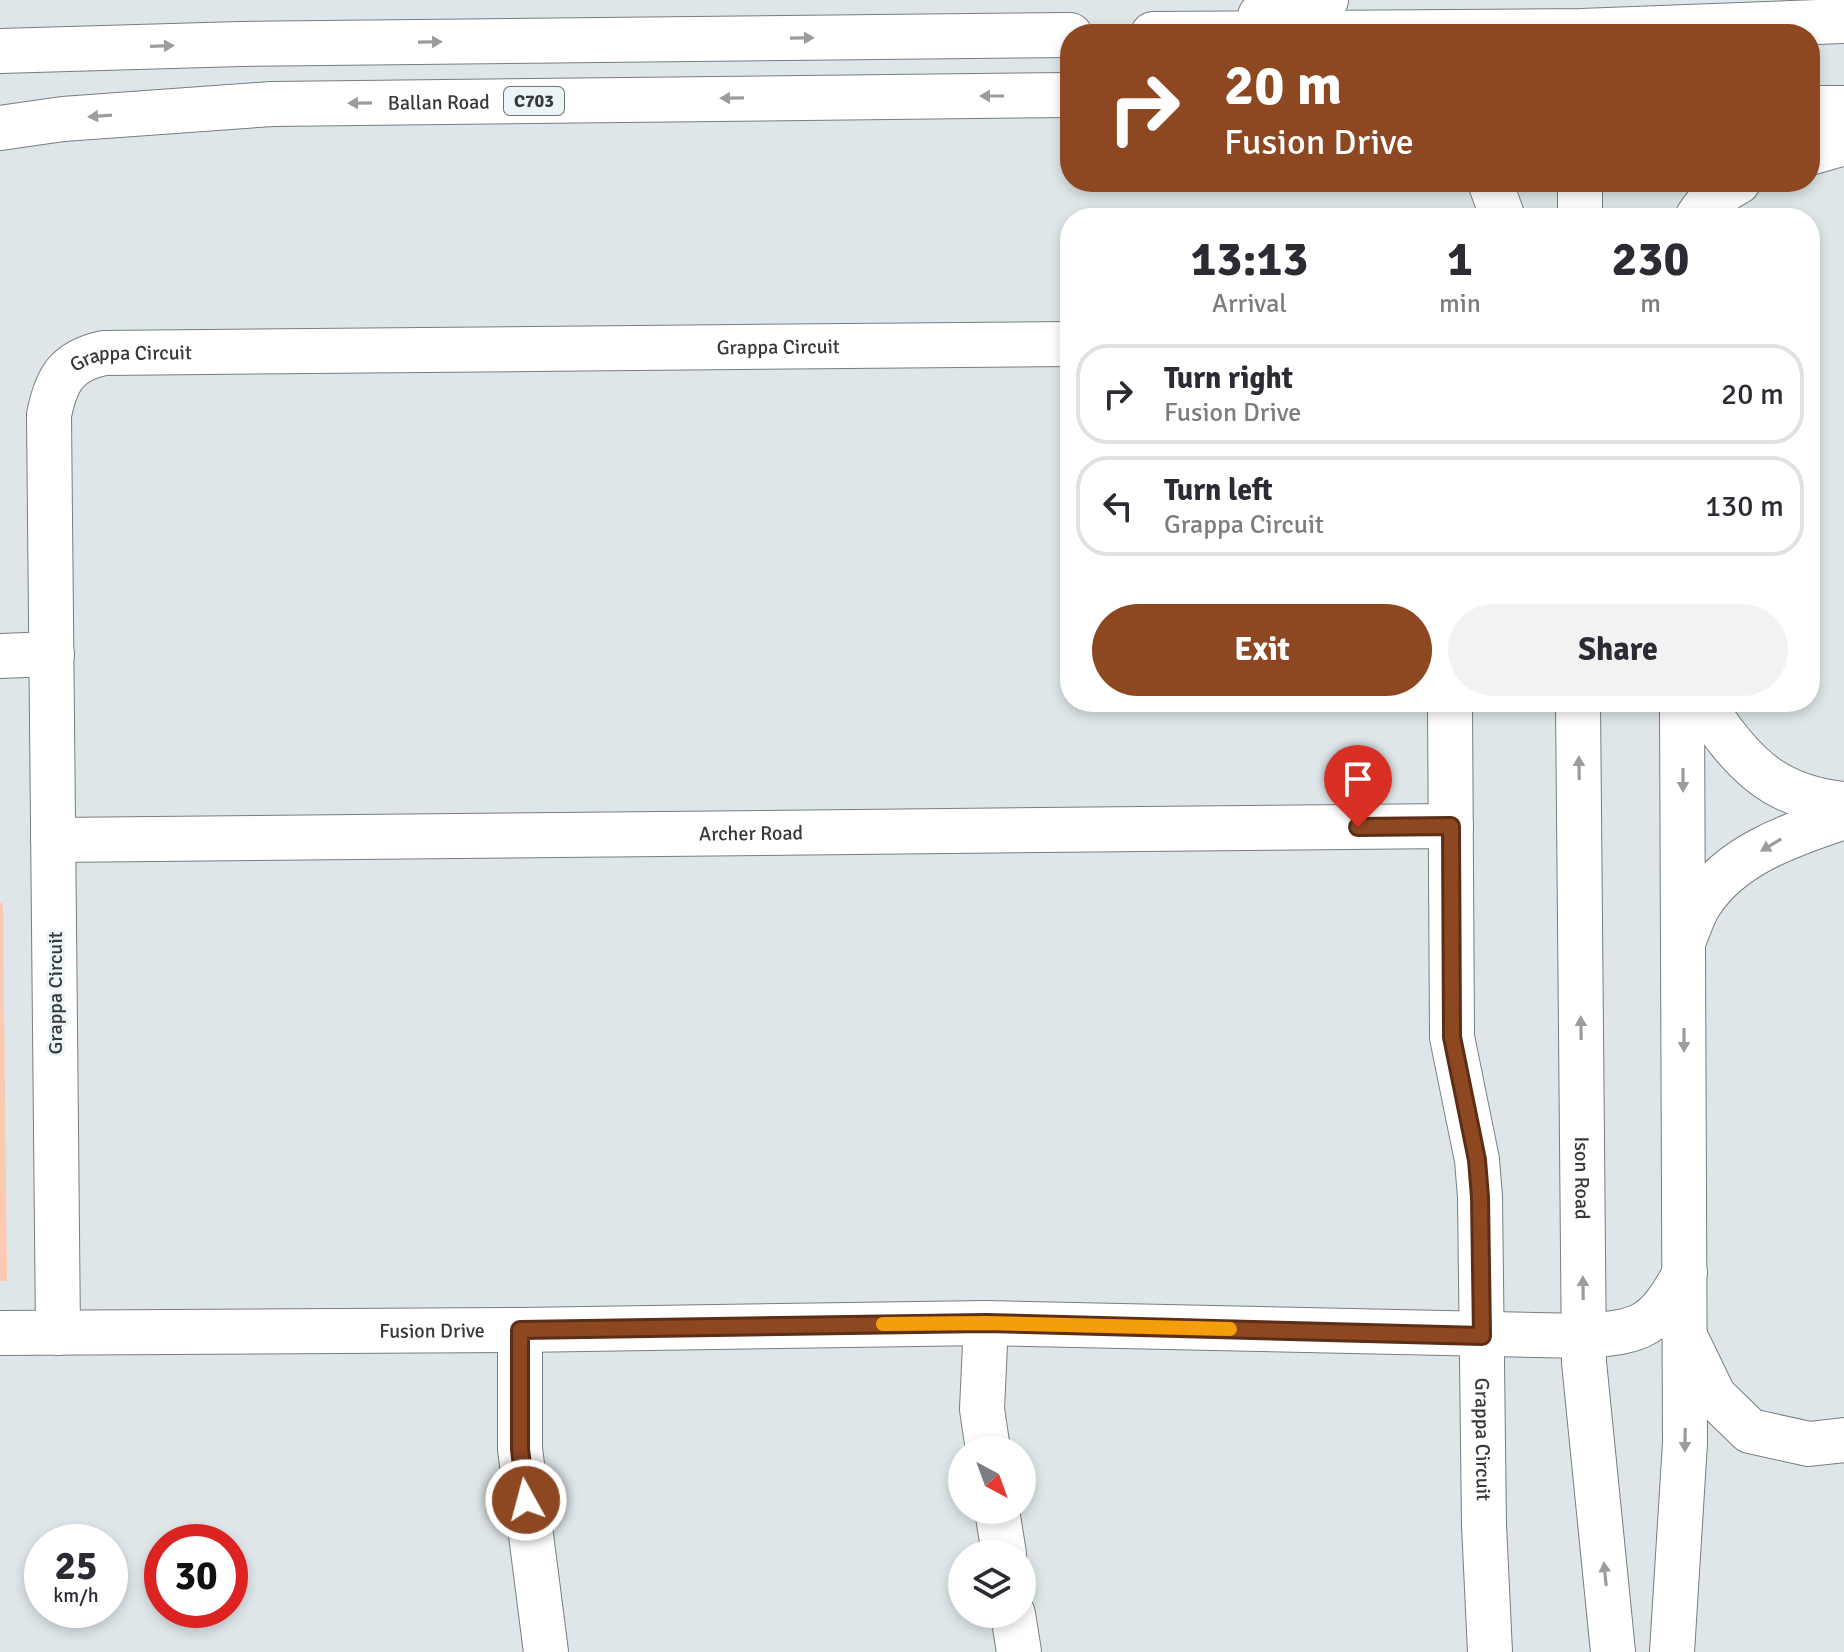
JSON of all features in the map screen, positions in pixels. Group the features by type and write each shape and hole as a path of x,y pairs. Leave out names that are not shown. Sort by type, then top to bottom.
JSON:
{"street":[{"path":"1231,24 1326,0"},
{"path":"1515,24 1831,14"},
{"path":"0,51 240,44 1060,35"},
{"name":"Ballan Road","path":"0,128 63,119 272,104 1060,95"},
{"path":"1820,108 1844,108"},
{"path":"1820,150 1844,143"},
{"path":"1702,208 1721,192"},
{"name":"Grappa Circuit","path":"58,1333 49,415 55,387 67,371 85,357 133,353 1060,344"},
{"path":"0,656 52,654"},
{"name":"Grappa Circuit","path":"1450,712 1452,1037 1477,1160 1480,1197 1484,1525 1490,1652"},
{"name":"Ison Road","path":"1578,712 1584,1362 1613,1652"},
{"path":"1672,1652 1685,1443 1682,712"},
{"path":"1708,712 1733,748 1770,782 1819,802 1844,804"},
{"path":"1683,942 1700,902 1732,868 1783,838 1844,817"},
{"name":"Archer Road","path":"53,840 1451,826"},
{"name":"Fusion Drive","path":"0,1333 986,1323 1584,1336 1624,1333 1650,1321 1670,1301 1685,1273"},
{"path":"986,1323 982,1409 986,1436"},
{"path":"520,1330 520,1449 546,1652"},
{"path":"1684,1334 1714,1396 1750,1431 1809,1444 1844,1440"},
{"path":"1015,1628 1019,1652"}],"shaded area":[{"path":"0,903 3,903 7,1281 0,1281"}],"slow traffic":[{"path":"883,1324 986,1323 1230,1329"}],"route":[{"path":"526,1500 520,1449 520,1330 986,1323 1482,1336 1477,1160 1452,1037 1451,826 1358,827"}]}
